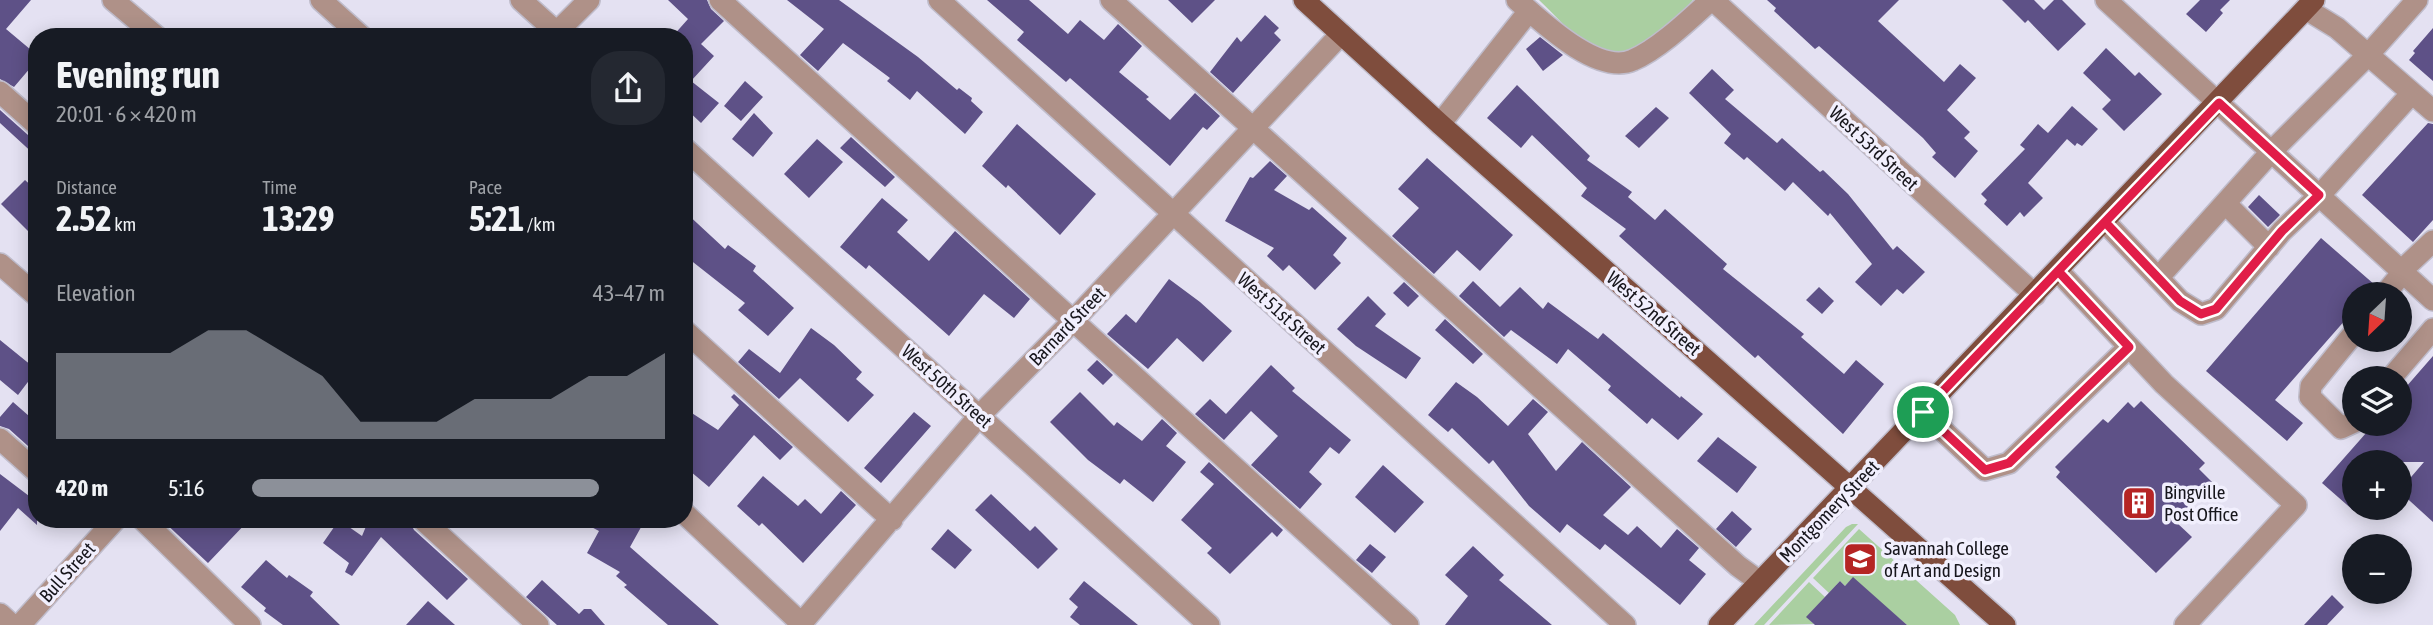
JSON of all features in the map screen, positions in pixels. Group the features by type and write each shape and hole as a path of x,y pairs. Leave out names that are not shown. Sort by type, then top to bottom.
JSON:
{"main road":[{"name":"West 52nd Street","path":"1304,0 1440,124 2006,625"},
{"name":"Montgomery Street","path":"1719,625 2310,5"}],"street":[{"path":"113,0 146,28"},
{"path":"321,0 352,28"},
{"path":"521,0 550,28"},
{"path":"563,28 589,0"},
{"path":"720,0 1408,625"},
{"name":"West 51st Street","path":"939,0 1625,625"},
{"path":"1111,0 1254,126 1738,566 1760,582"},
{"path":"1440,124 1523,6 1580,52 1605,61 1631,61 1712,0"},
{"name":"West 53rd Street","path":"1712,0 2035,295"},
{"path":"2106,0 2433,300"},
{"path":"2158,278 2272,152 2368,55 2417,0"},
{"path":"2310,5 2433,111"},
{"name":"Barnard Street","path":"801,624 979,416 1072,321 1341,34"},
{"path":"0,92 28,117"},
{"path":"2105,222 2180,301 2201,314 2216,309 2269,247 2412,93"},
{"name":"West 50th Street","path":"693,156 1209,625"},
{"path":"2227,204 2269,247"},
{"path":"2394,282 2433,242"},
{"path":"0,264 28,288"},
{"path":"2058,271 2164,384 2296,505 2185,625"},
{"path":"2401,366 2433,329"},
{"path":"693,338 892,520"},
{"path":"1923,412 1985,470 2009,463 2129,347"},
{"path":"2342,348 2311,386 2309,397 2342,428"},
{"path":"0,439 28,464"},
{"path":"693,522 801,624"},
{"name":"Bull Street","path":"20,625 99,528"},
{"path":"151,528 250,625"},
{"path":"432,528 538,625"},
{"path":"0,614 12,625"}],"green space":[{"path":"1539,0 1693,0 1659,34 1633,49 1618,52 1603,51 1581,40"},
{"path":"1858,524 1764,625 1754,625 1846,527"},
{"path":"1859,529 1955,615 1960,625 1907,625 1852,579 1845,586 1840,581 1829,593 1813,578"},
{"path":"1809,582 1825,597 1807,617 1814,624 1769,625"}],"building":[{"path":"0,0 31,0 6,29 28,47 28,71 14,87 0,79"},
{"path":"668,0 707,0 711,9 724,21 701,44 714,56 693,79 693,28 680,28 688,19"},
{"path":"787,0 839,0 918,57 957,90 959,88 972,98 971,101 983,112 965,134 917,91 910,100 887,81 890,78 843,43 818,71 800,55 824,29"},
{"path":"987,0 1029,0 1068,34 1080,20 1104,40 1118,24 1142,46 1119,72 1149,97 1146,99 1170,120 1195,93 1220,116 1207,130 1203,127 1170,166 1070,78 1066,82 1017,40 1024,32"},
{"path":"1168,0 1215,0 1192,23"},
{"path":"1767,0 1899,0 1878,21 1944,82 1960,64 1976,78 1947,110 1970,132 1964,138 1978,151 1955,178 1932,157 1936,153 1923,138 1819,46 1815,49 1774,11 1776,8"},
{"path":"2002,0 2034,0 2044,10 2054,0 2062,0 2086,24 2058,51 2028,20 2025,23"},
{"path":"2200,0 2230,0 2220,10 2223,13 2206,32 2186,14"},
{"path":"1265,15 1279,28 1274,33 1281,40 1233,93 1210,72 1237,37 1241,42"},
{"path":"2433,28 2433,81 2409,60 2415,53 2413,51"},
{"path":"1540,37 1563,55 1543,71 1526,49"},
{"path":"2106,48 2135,76 2139,72 2162,94 2124,131 2102,109 2111,100 2083,73"},
{"path":"1712,69 1734,90 1725,99 1777,143 1782,138 1820,172 1823,170 1848,194 1893,250 1897,246 1925,272 1903,294 1897,289 1881,306 1855,282 1872,264 1830,213 1828,216 1793,182 1785,191 1747,157 1744,160 1724,143 1731,134 1689,93"},
{"path":"745,81 763,97 741,121 724,106"},
{"path":"693,83 719,103 701,123 693,115"},
{"path":"1517,85 1590,156 1587,160 1632,192 1628,197 1655,220 1665,209 1727,264 1723,269 1804,334 1801,337 1844,374 1856,360 1884,384 1843,434 1758,355 1755,358 1619,236 1626,229 1581,196 1587,188 1532,135 1521,148 1487,118"},
{"path":"2072,106 2098,129 2082,146 2077,143 2075,146 2067,139 2028,183 2043,198 2024,217 2020,212 2007,226 1984,204 1987,200 1981,194 2025,149 2020,145 2038,124 2048,133"},
{"path":"1656,107 1669,118 1639,148 1625,136"},
{"path":"0,110 28,135 28,149 0,123"},
{"path":"754,113 773,133 753,157 732,139"},
{"path":"2428,123 2433,124 2433,220 2413,242 2362,195"},
{"path":"1017,124 1096,194 1060,235 1008,185 1006,188 982,166"},
{"path":"851,137 895,177 885,187 840,148"},
{"path":"817,139 843,162 809,198 784,174"},
{"path":"1427,158 1513,235 1480,271 1457,250 1434,274 1392,236 1419,208 1398,189"},
{"path":"1270,161 1287,176 1274,190 1309,210 1312,207 1347,238 1333,255 1341,263 1315,290 1289,265 1283,271 1267,256 1274,248 1225,221 1250,177 1253,178"},
{"path":"25,180 28,183 28,231 1,204"},
{"path":"2259,195 2280,215 2268,227 2248,207"},
{"path":"882,198 908,220 897,232 929,261 955,231 1030,299 1014,318 984,294 949,336 869,265 866,269 840,247"},
{"path":"693,219 725,249 728,245 756,266 753,271 794,308 768,336 738,310 745,303 693,262"},
{"path":"2321,238 2372,282 2342,282 2342,324 2275,400 2303,423 2287,441 2206,371"},
{"path":"1169,279 1232,331 1203,362 1177,338 1148,369 1107,334 1126,314 1136,323"},
{"path":"1473,281 1500,307 1520,287 1543,309 1548,302 1598,339 1603,333 1703,414 1678,440 1652,418 1647,424 1608,390 1611,386 1568,349 1557,364 1511,330 1504,337 1459,296"},
{"path":"1404,282 1419,296 1408,307 1393,293"},
{"path":"1819,287 1834,301 1822,314 1806,300"},
{"path":"1368,296 1386,314 1375,326 1421,358 1406,379 1356,346 1337,329"},
{"path":"1445,319 1483,354 1473,364 1435,330"},
{"path":"811,328 834,345 862,372 856,379 874,395 848,422 800,378 779,399 738,362 749,349 780,373"},
{"path":"0,340 28,363 28,382 18,395 0,380"},
{"path":"2433,356 2433,522 2412,503 2412,476 2424,462 2412,462 2412,450 2351,450 2363,436 2412,436 2412,380"},
{"path":"1097,360 1113,375 1103,385 1087,370"},
{"path":"1271,365 1295,388 1292,391 1351,440 1339,454 1330,447 1309,472 1322,484 1300,509 1251,465 1278,436 1251,411 1224,440 1195,414 1210,399 1226,414"},
{"path":"1456,382 1477,397 1508,426 1533,399 1548,412 1528,434 1556,471 1582,442 1631,487 1603,515 1628,535 1637,526 1661,548 1677,529 1699,548 1689,560 1706,574 1680,605 1605,544 1600,550 1567,524 1560,533 1529,506 1493,460 1489,464 1452,428 1448,432 1428,415"},
{"path":"1080,392 1114,426 1117,422 1142,441 1162,419 1177,433 1166,446 1186,462 1153,502 1124,479 1120,484 1088,460 1050,422"},
{"path":"734,394 793,447 780,460 754,435 709,487 693,474 693,414 718,430 739,405 731,397"},
{"name":"Bingville Post Office","path":"2141,401 2205,463 2199,469 2214,484 2176,522 2192,537 2156,573 2056,477 2060,472 2055,467 2103,419 2108,423 2128,402 2134,408"},
{"path":"13,402 28,415 28,446 9,429 0,426 0,417"},
{"path":"914,412 931,426 881,483 864,468"},
{"path":"1718,437 1757,467 1737,493 1697,461"},
{"path":"2342,460 2342,500 2322,483"},
{"path":"1209,462 1283,530 1277,537 1272,532 1230,574 1207,553 1212,548 1181,520 1214,484 1200,472"},
{"path":"1383,465 1424,502 1395,533 1355,497"},
{"path":"0,474 28,495 28,517 18,508 0,531"},
{"path":"763,476 798,506 805,499 821,514 841,491 856,505 803,563 762,523 759,526 737,506"},
{"path":"991,494 1030,531 1035,526 1058,549 1038,569 975,510"},
{"path":"1732,511 1752,529 1736,547 1716,529"},
{"path":"171,528 241,528 208,563"},
{"path":"333,528 350,528 362,536 365,528 413,528 468,579 447,600 381,537 352,576 345,572 349,563 323,543"},
{"path":"593,528 641,528 630,547 719,625 668,625 624,587 627,585 616,576 620,572 587,553 599,531"},
{"path":"948,529 972,550 955,569 931,549"},
{"path":"1370,544 1386,557 1372,573 1356,560"},
{"path":"1473,546 1504,575 1499,580 1552,625 1445,625 1468,596 1445,575"},
{"path":"266,560 287,578 289,575 313,592 310,596 340,625 283,625 264,611 266,608 241,587"},
{"path":"1853,577 1907,625 1815,625 1806,617 1840,581 1845,586"},
{"path":"542,580 579,614 584,609 591,609 605,625 557,625 526,597"},
{"path":"1084,581 1138,625 1080,625 1070,617 1078,607 1069,599"},
{"path":"2332,595 2344,607 2327,625 2304,625"},
{"path":"428,601 455,625 406,625"}],"place":[{"name":"Bingville Post Office","path":"2139,503"},
{"name":"Savannah College of Art and Design","path":"1860,559"}],"route":[{"path":"1923,412 1985,470 2009,463 2129,347 2058,271 2219,103 2319,195 2282,231 2216,309 2201,314 2180,301 2105,222 2058,271 1923,412"}]}
